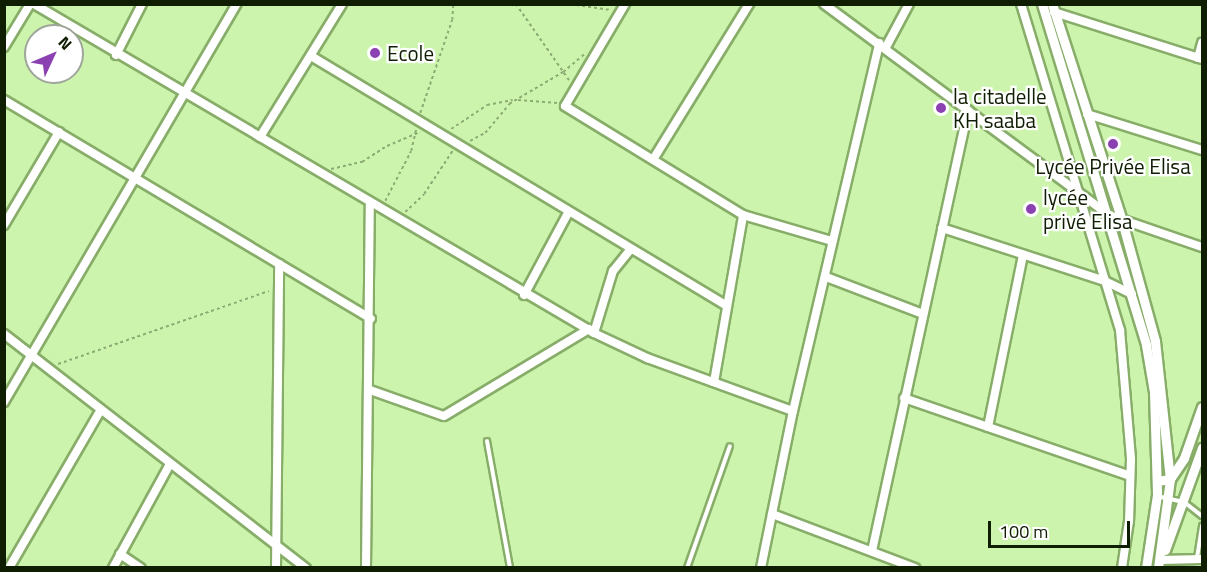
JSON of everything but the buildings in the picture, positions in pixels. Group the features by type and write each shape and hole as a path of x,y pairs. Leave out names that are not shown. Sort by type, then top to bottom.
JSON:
{"street":[{"path":"4,47 32,4 260,137 395,220 591,331 714,382 793,411"},
{"path":"116,55 142,4"},
{"path":"4,402 237,4"},
{"path":"260,137 342,4"},
{"path":"654,158 749,4"},
{"path":"824,4 1078,188 1109,215 1203,247"},
{"path":"761,567 793,411 826,277 832,241 883,45 909,4"},
{"path":"1021,4 1120,330 1130,476 1129,521 1122,567"},
{"path":"1042,4 1132,294 1154,392 1157,495 1146,567"},
{"path":"624,5 574,88 566,106 654,158 743,215 832,241"},
{"path":"1053,8 1200,59 1203,43"},
{"path":"1053,8 1122,221 1155,341 1170,479 1170,497 1159,564"},
{"path":"311,56 417,123 460,144 568,213 727,306"},
{"path":"4,100 371,319"},
{"path":"872,551 968,110"},
{"path":"1088,114 1203,150"},
{"path":"4,225 59,132"},
{"path":"366,567 371,319 370,205"},
{"path":"524,295 568,213"},
{"path":"714,382 743,215"},
{"path":"942,228 1105,281 1132,294"},
{"path":"370,390 444,416 591,331 613,272 630,250"},
{"path":"988,428 1023,255"},
{"path":"276,567 278,547 279,264"},
{"path":"826,277 922,314"},
{"path":"4,334 100,411 306,567"},
{"path":"904,398 1130,476"},
{"path":"1156,481 1170,479 1184,458 1203,407"},
{"path":"9,567 100,411"},
{"path":"1159,564 1203,448"},
{"path":"113,567 170,464"},
{"path":"772,514 872,551 896,564 915,567"},
{"path":"120,554 141,567"},
{"path":"1159,564 1200,559"}],"lane":[{"path":"487,441 510,567"},
{"path":"687,567 730,446"},
{"path":"1157,495 1184,502 1203,516"},
{"path":"1200,559 1203,525"}],"path":[{"path":"380,210 411,151 417,123 452,20 453,4"},
{"path":"516,4 574,88"},
{"path":"570,4 602,10 624,5"},
{"path":"395,220 424,194 448,154 460,144 485,133 509,104 563,72 588,51"},
{"path":"48,367 278,287"}],"place":[{"name":"Ecole","path":"375,53"},
{"name":"la citadelle KH saaba","path":"941,108"},
{"name":"Lycée Privée Elisa","path":"1113,144"},
{"name":"lycée privé Elisa","path":"1031,209"}]}
